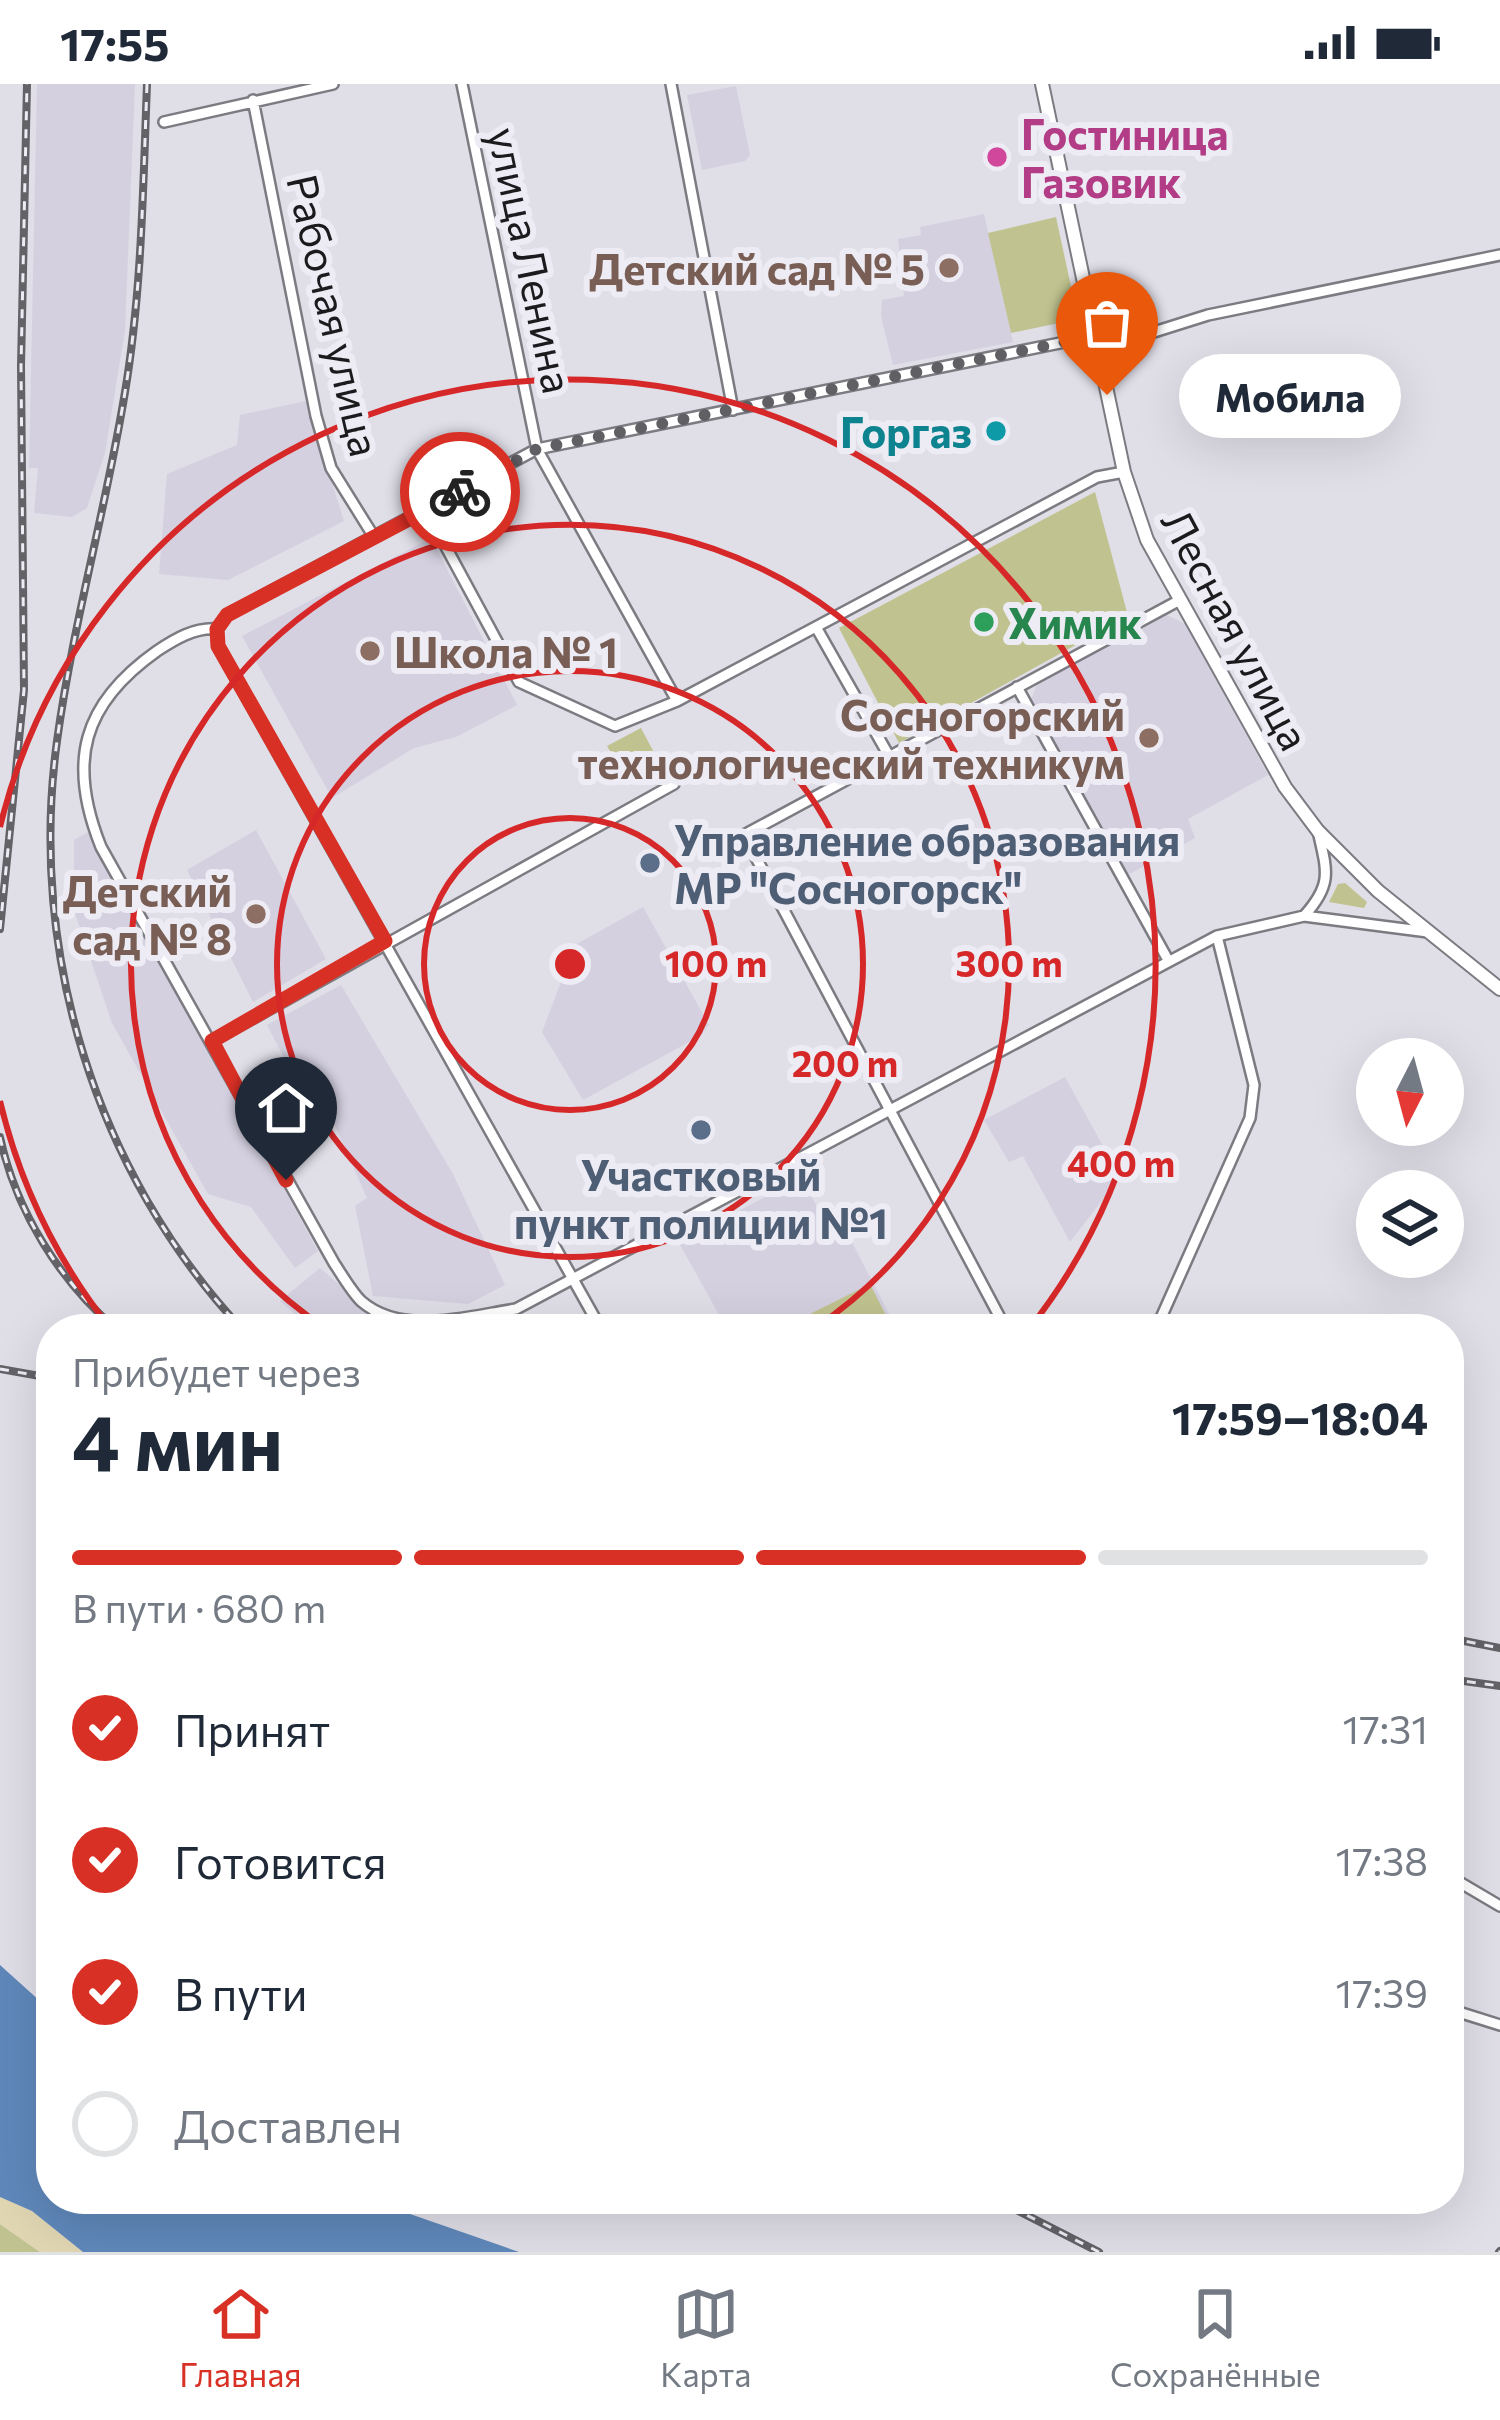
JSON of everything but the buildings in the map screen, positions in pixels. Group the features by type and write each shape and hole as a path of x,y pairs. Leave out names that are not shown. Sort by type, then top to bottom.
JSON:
{"main road":[{"name":"Лесная улица","path":"1042,84 1124,472 1147,541 1285,788 1318,831 1378,891 1500,989"}],"street":[{"path":"164,122 333,84"},
{"name":"улица Ленина","path":"462,84 537,449 677,701"},
{"path":"671,84 733,410"},
{"name":"Рабочая улица","path":"253,100 316,416 331,468 374,537"},
{"path":"593,1314 218,646 217,629 227,615 537,449 1070,341 1136,339 1208,315 1500,255"},
{"path":"426,510 519,682 615,726 677,701 1097,477 1124,472"},
{"path":"998,1314 744,835 1178,601"},
{"path":"217,629 202,627 166,645 110,689 92,722 82,778 100,847 212,1041 262,1139 361,1301 384,1314"},
{"path":"816,627 889,756"},
{"path":"1017,687 1168,960"},
{"path":"212,1041 674,784"},
{"path":"1304,916 1324,894 1327,870 1318,831"},
{"path":"488,1314 516,1310 1217,936 1304,916 1431,932"},
{"path":"1163,1314 1250,1118 1254,1085 1217,936"},
{"path":"1464,1885 1500,1906"},
{"path":"1464,2013 1500,2025"}],"shaded area":[{"path":"37,84 135,84 125,330 105,453 87,508 72,517 34,513 38,468 29,468"},
{"path":"736,86 750,155 745,161 702,170 687,95"},
{"name":"Детский сад № 5","path":"984,214 1013,342 893,365 881,316 882,300 904,296 898,239 921,235 920,227"},
{"path":"306,401 344,521 228,580 159,574 167,474 237,445 240,415"},
{"name":"Школа № 1","path":"431,538 517,705 456,737 414,748 332,798 242,636"},
{"name":"Сосногорский технологический техникум","path":"1167,615 1185,624 1268,775 1188,819 1195,838 1126,876 1031,700 1038,682"},
{"name":"Детский сад № 8","path":"256,830 326,959 253,1002 187,870"},
{"path":"88,832 318,1251 295,1268 251,1207 208,1194 112,1023 74,910 74,840"},
{"path":"643,907 709,1025 700,1036 583,1100 542,1032 575,945"},
{"path":"341,985 453,1174 505,1285 468,1304 373,1296 355,1206 367,1198 332,1119 319,1125 267,1025"},
{"path":"1065,1077 1120,1177 1070,1242 1023,1156 1009,1162 984,1120"},
{"path":"802,1177 831,1235 845,1229 889,1314 719,1314 679,1243"},
{"path":"320,1268 374,1314 294,1314 280,1301"}],"green space":[{"path":"1056,217 1078,319 1011,333 988,233"},
{"name":"Химик","path":"1095,492 1128,616 899,743 839,628"},
{"path":"641,728 659,762 627,780 607,746"},
{"path":"1345,883 1367,902 1364,908 1329,902 1338,884"},
{"path":"870,1284 885,1314 810,1314"},
{"path":"0,2224 40,2252 0,2252"}],"sand":[{"path":"0,2197 32,2211 83,2252 40,2252 0,2224"}],"water":[{"path":"0,1965 36,1997 36,2214 410,2214 519,2252 83,2252 32,2211 0,2197"}],"railway":[{"path":"0,929 24,690 21,366 27,84"},
{"path":"147,84 131,354 57,741 51,821 53,900 64,979 84,1056 112,1130 147,1201 191,1268 229,1314"},
{"path":"0,1137 17,1191 43,1242 99,1314"},
{"path":"0,1369 36,1375"},
{"path":"1464,1641 1500,1648"},
{"path":"1464,1681 1500,1686"},
{"path":"1024,2214 1099,2252"}],"way so far":[{"path":"460,492 537,449 1070,341 1096,343 1107,395"}],"place":[{"name":"Гостиница Газовик","path":"997,157"},
{"name":"Детский сад № 5","path":"949,268"},
{"name":"Мобила","path":"1107,395"},
{"name":"Горгаз","path":"996,431"},
{"name":"Химик","path":"984,622"},
{"name":"Школа № 1","path":"370,651"},
{"name":"Сосногорский технологический техникум","path":"1149,738"},
{"name":"Управление образования МР \"Сосногорск\"","path":"650,863"},
{"name":"Детский сад № 8","path":"256,914"},
{"name":"Участковый пункт полиции №1","path":"701,1130"}],"route":[{"path":"286,1180 212,1041 385,941 218,646 217,629 227,615 460,492"}]}
